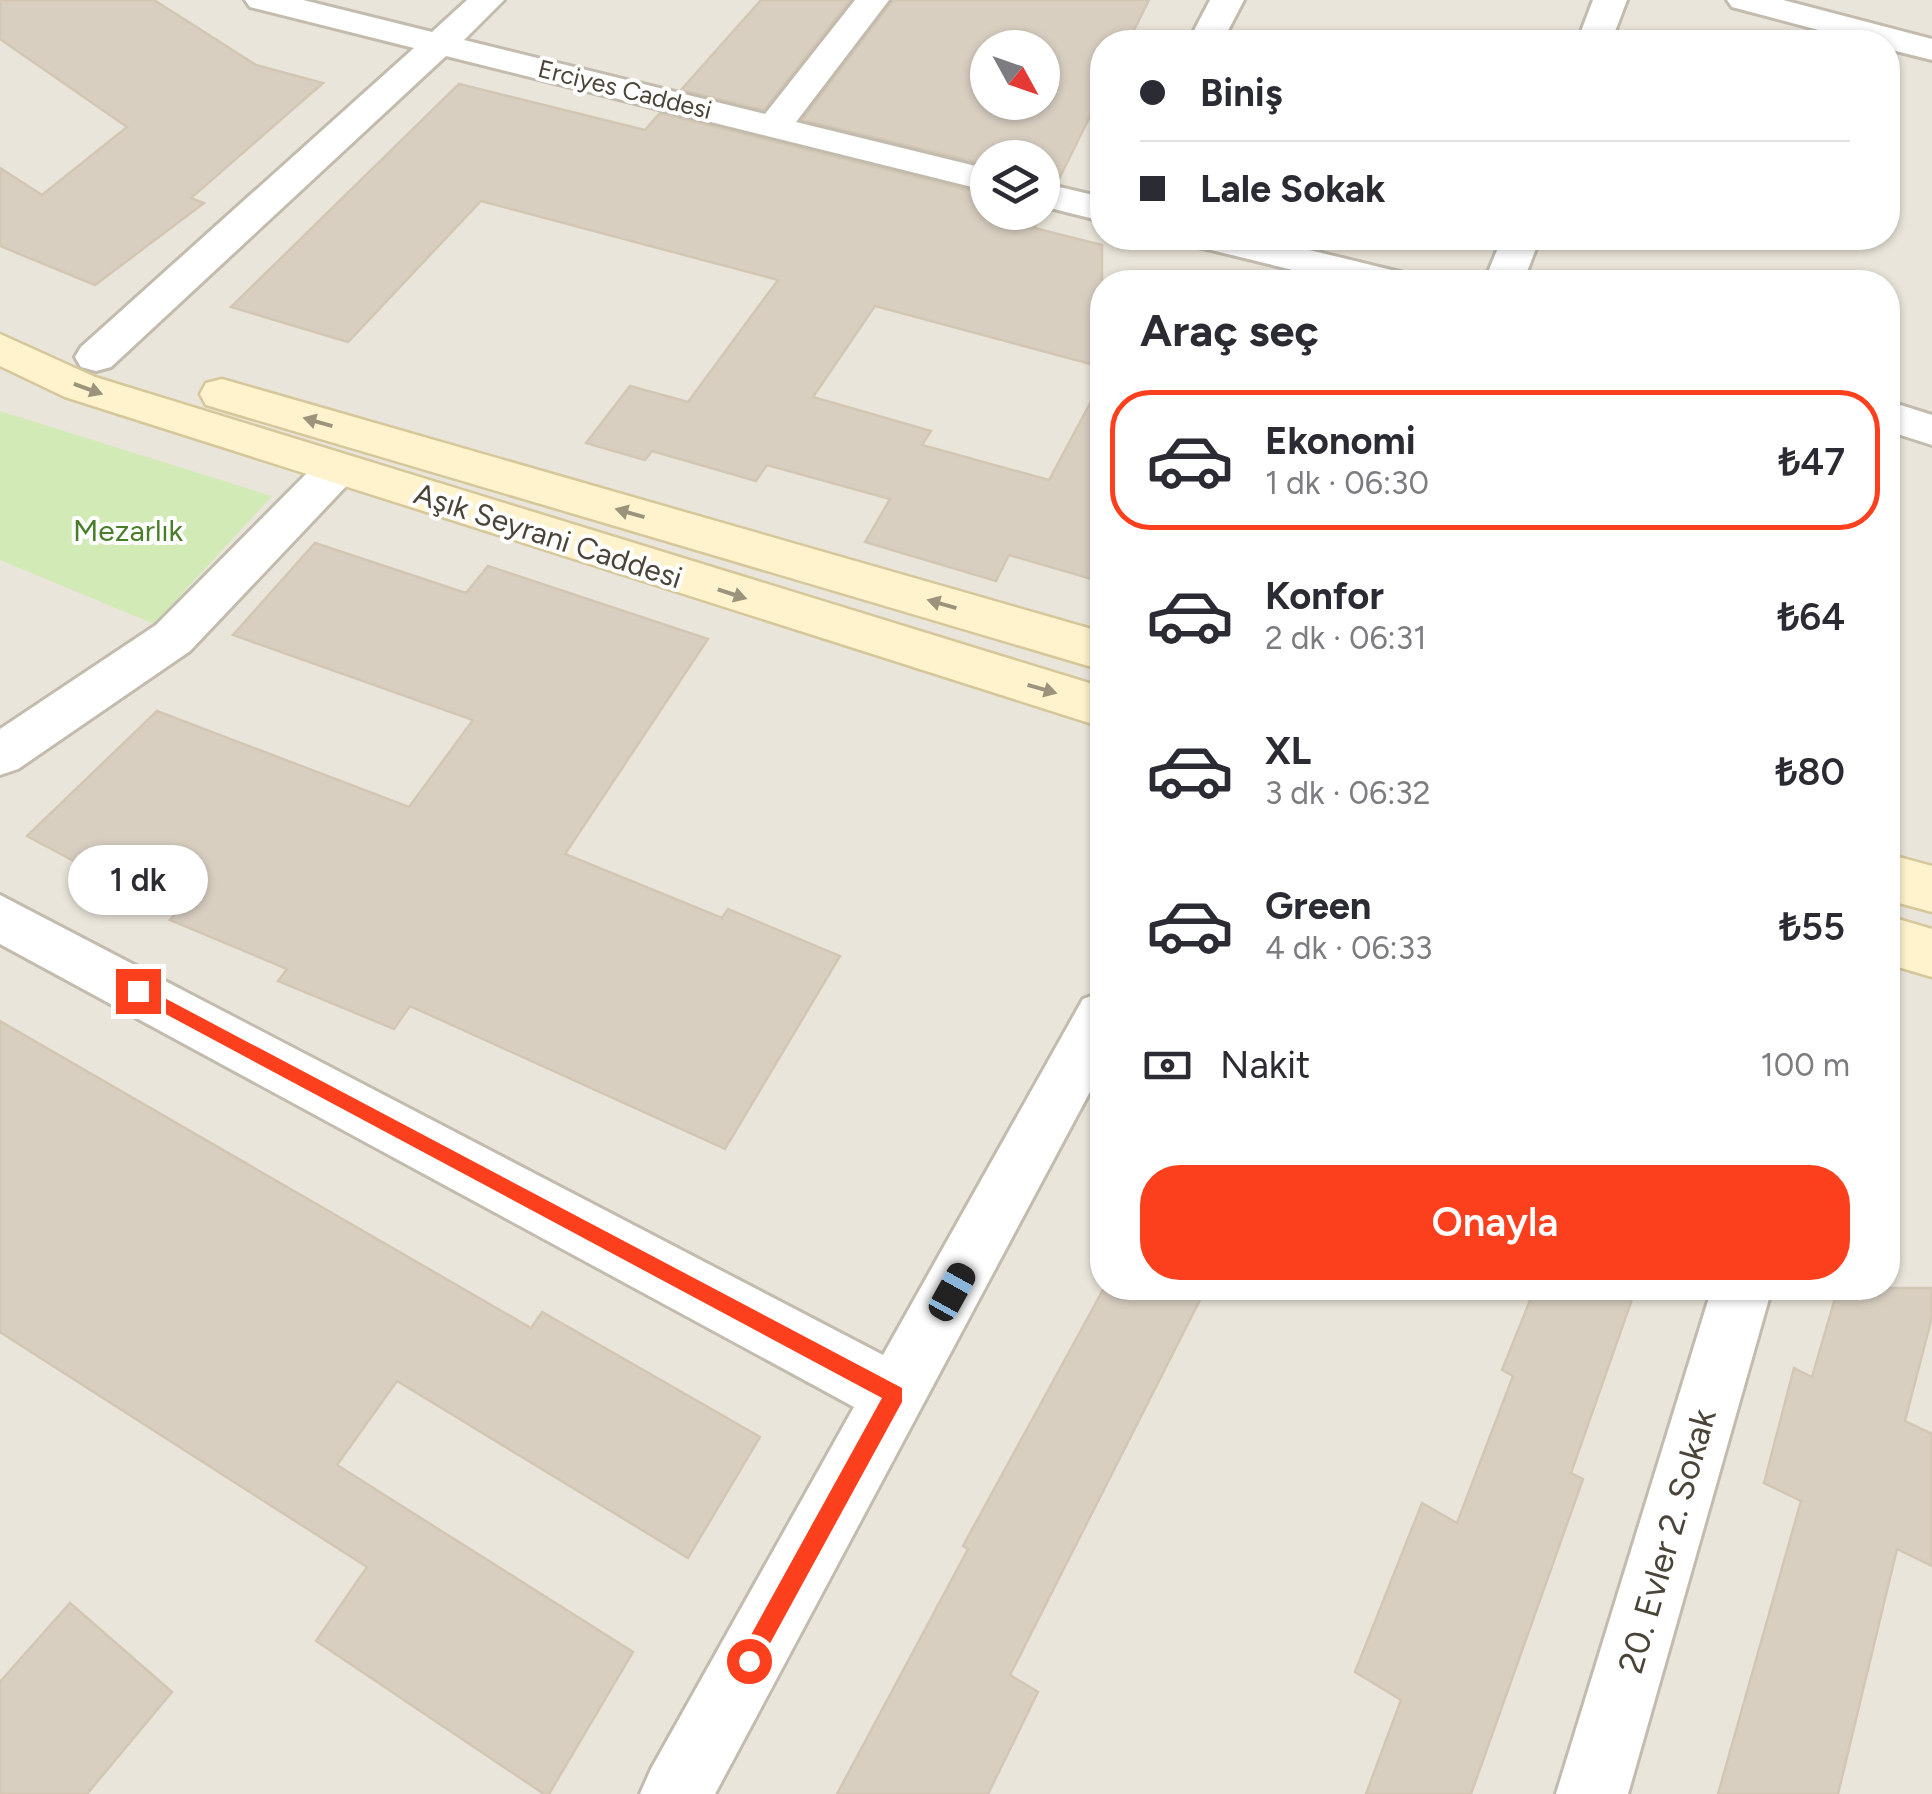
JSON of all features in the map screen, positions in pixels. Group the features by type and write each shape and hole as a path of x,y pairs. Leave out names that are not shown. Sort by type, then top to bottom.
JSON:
{"main road":[{"path":"0,330 1090,647"},
{"name":"Aşık Seyrani Caddesi","path":"0,348 80,387 1090,703"},
{"path":"1900,880 1932,889"},
{"path":"1900,944 1932,953"}],"street":[{"name":"Erciyes Caddesi","path":"262,0 970,175"},
{"path":"96,357 487,0"},
{"path":"775,126 872,0"},
{"path":"1211,30 1227,0"},
{"path":"1599,30 1610,0"},
{"path":"1744,0 1857,30"},
{"path":"1900,41 1932,50"},
{"path":"1060,198 1090,206"},
{"path":"1261,250 1342,270"},
{"path":"1900,420 1932,430"},
{"path":"0,755 172,638 338,469"},
{"path":"0,918 895,1395"},
{"path":"676,1794 1090,1038"},
{"name":"20. Evler 2. Sokak","path":"1592,1794 1738,1300"}],"shaded area":[{"path":"0,0 1932,0 1932,1794 0,1794"}],"green space":[{"name":"Mezarlık","path":"0,411 272,496 154,624 0,560"}],"building":[{"path":"0,0 154,0 256,65 323,83 191,198 204,203 95,285 0,246 0,168 42,195 127,127 0,39"},
{"path":"761,0 850,0 764,110 681,90"},
{"path":"893,0 1149,0 1134,30 1090,30 1090,116 1060,177 1060,140 970,140 970,161 802,120"},
{"path":"459,84 645,130 660,113 970,190 970,230 1042,230 1090,242 1090,250 1102,250 1102,270 1090,270 1090,364 875,306 813,397 931,431 922,445 1049,480 1090,403 1090,579 1009,555 996,581 865,542 890,499 767,465 756,481 652,451 645,460 586,443 630,386 688,402 778,280 481,201 348,342 231,307"},
{"path":"315,543 466,593 488,566 708,639 565,854 722,918 728,909 840,956 725,1149 410,1006 394,1029 278,981 287,969 170,920 174,915 27,836 157,711 409,807 473,720 233,635"},
{"path":"0,1021 531,1328 542,1312 760,1437 688,1558 397,1381 337,1465 633,1652 549,1794 316,1641 367,1567 0,1332"},
{"path":"1900,1288 1932,1288 1932,1317 1905,1421 1932,1434 1932,1566 1897,1549 1838,1794 1718,1794 1801,1501 1764,1483 1794,1368 1812,1377 1834,1300 1900,1300"},
{"path":"1097,1300 1200,1300 1010,1675 1038,1692 988,1794 837,1794 968,1549 963,1546"},
{"path":"1530,1300 1632,1300 1571,1473 1583,1479 1471,1794 1366,1794 1401,1700 1355,1672 1422,1503 1457,1523 1513,1376 1502,1370"},
{"path":"70,1603 172,1692 87,1794 0,1794 0,1682"}],"route":[{"path":"138,991 895,1395 749,1661"}]}
